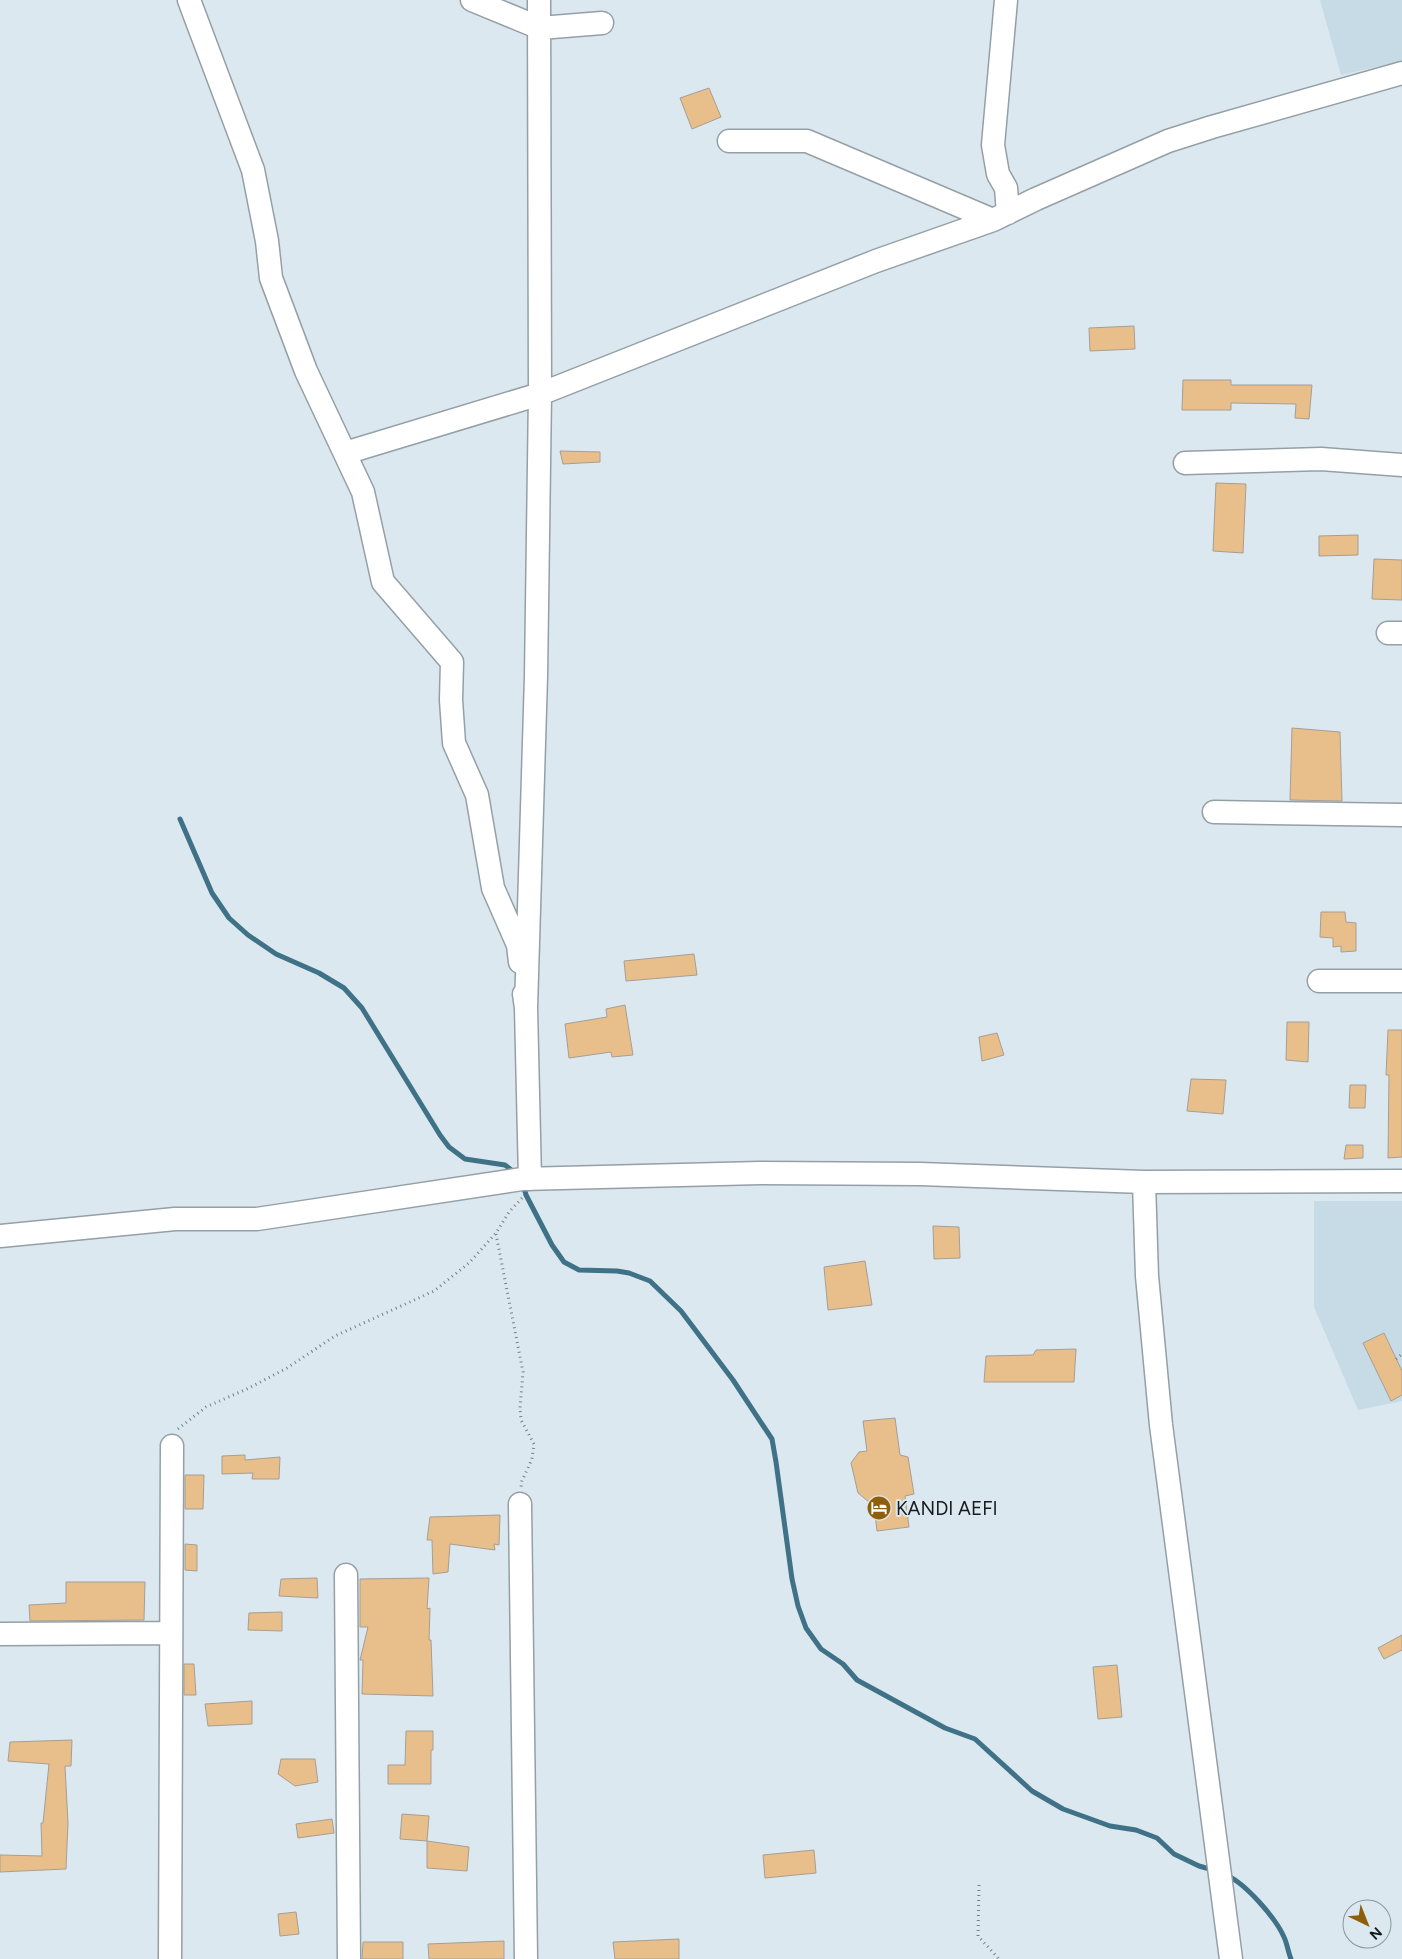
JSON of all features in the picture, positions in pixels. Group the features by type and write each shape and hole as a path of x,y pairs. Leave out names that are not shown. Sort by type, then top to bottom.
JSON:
{"street":[{"path":"189,0 253,170 267,241 271,278 306,371 363,492 383,582 452,662 450,700 454,743 477,795 493,888 518,945 526,1008"},
{"path":"472,0 540,28 602,23"},
{"path":"534,1178 526,1008 536,676 540,394 539,0"},
{"path":"1001,217 1006,188 998,174 993,145 1006,0"},
{"path":"345,453 540,394 876,261 1001,217 1168,141 1212,126 1402,73"},
{"path":"729,141 807,141 1001,217"},
{"path":"1185,463 1322,459 1402,465"},
{"path":"1214,812 1402,815"},
{"path":"1319,981 1402,981"},
{"path":"0,1236 175,1219 256,1219 534,1178 760,1173 910,1174 1144,1182 1402,1181"},
{"path":"1144,1182 1147,1276 1160,1425 1231,1959"},
{"path":"170,1959 172,1446"},
{"path":"520,1504 526,1959"},
{"path":"346,1575 349,1959"},
{"path":"0,1634 171,1633"}],"path":[{"path":"172,1446 178,1428 206,1407 287,1368 335,1336 434,1291 469,1263 496,1233 509,1212 526,1195 534,1178"},
{"path":"496,1233 523,1372 521,1420 534,1444 532,1459 522,1481 520,1504"},
{"path":"1396,1359 1402,1354"},
{"path":"979,1885 978,1936 999,1959"}],"shaded area":[{"path":"1320,0 1402,0 1402,61 1341,75"},
{"path":"1314,1201 1402,1201 1402,1401 1358,1410 1314,1307"}],"building":[{"path":"709,88 721,117 692,129 680,98"},
{"path":"1134,326 1135,349 1090,351 1089,328"},
{"path":"1183,380 1231,380 1231,385 1312,385 1309,419 1295,418 1296,404 1231,403 1231,410 1182,410"},
{"path":"560,451 600,452 600,462 563,464"},
{"path":"1216,483 1246,484 1243,553 1213,551"},
{"path":"1358,535 1358,555 1319,556 1319,536"},
{"path":"1374,559 1402,560 1402,600 1372,599"},
{"path":"1292,728 1340,732 1342,801 1290,800"},
{"path":"1321,912 1345,912 1346,922 1356,923 1356,951 1341,952 1341,946 1333,947 1333,938 1320,937"},
{"path":"694,954 697,975 626,981 624,961"},
{"path":"625,1005 633,1055 612,1057 611,1052 569,1058 565,1024 607,1017 606,1009"},
{"path":"1287,1022 1309,1022 1308,1062 1286,1060"},
{"path":"1388,1030 1402,1030 1402,1157 1388,1158 1389,1075 1386,1075"},
{"path":"997,1033 1004,1055 982,1061 979,1037"},
{"path":"1191,1079 1226,1080 1223,1114 1187,1111"},
{"path":"1350,1085 1366,1085 1365,1108 1349,1108"},
{"path":"1346,1145 1363,1145 1363,1158 1344,1159"},
{"path":"933,1226 959,1227 960,1258 934,1259"},
{"path":"865,1261 872,1305 828,1310 824,1267"},
{"path":"1384,1333 1402,1371 1402,1395 1391,1401 1363,1343"},
{"path":"1076,1349 1074,1382 984,1382 986,1356 1033,1355 1036,1350"},
{"path":"895,1418 900,1455 908,1457 914,1494 905,1496 909,1527 877,1531 874,1506 858,1493 851,1463 859,1452 867,1451 863,1421"},
{"path":"245,1455 245,1460 280,1457 279,1479 252,1479 253,1473 222,1474 222,1456"},
{"path":"185,1475 204,1475 203,1509 185,1509"},
{"path":"500,1515 499,1545 494,1544 495,1550 450,1544 448,1572 433,1574 432,1540 427,1540 430,1517"},
{"path":"185,1544 197,1545 197,1571 185,1570"},
{"path":"317,1578 318,1598 279,1596 281,1579"},
{"path":"429,1578 427,1609 430,1608 429,1640 431,1640 433,1696 362,1694 363,1660 360,1660 368,1627 360,1627 360,1579"},
{"path":"66,1582 145,1582 144,1620 30,1621 29,1605 66,1603"},
{"path":"282,1612 282,1631 248,1630 249,1613"},
{"path":"1402,1635 1402,1650 1384,1659 1378,1648"},
{"path":"184,1664 194,1664 196,1695 184,1695"},
{"path":"1117,1665 1122,1717 1098,1719 1093,1667"},
{"path":"252,1701 252,1724 208,1726 205,1704"},
{"path":"406,1731 433,1731 431,1784 388,1784 388,1765 405,1765"},
{"path":"72,1740 71,1766 65,1766 68,1823 66,1869 0,1872 0,1855 42,1856 41,1823 43,1823 49,1764 8,1761 10,1742"},
{"path":"281,1759 315,1759 318,1782 295,1786 278,1774"},
{"path":"402,1814 429,1816 427,1841 400,1839"},
{"path":"332,1819 334,1833 298,1838 296,1824"},
{"path":"427,1841 469,1847 467,1871 427,1868"},
{"path":"814,1850 816,1873 765,1878 763,1855"},
{"path":"296,1912 299,1934 280,1936 278,1914"},
{"path":"679,1939 679,1959 615,1959 613,1942"},
{"path":"504,1941 504,1959 429,1959 428,1944"},
{"path":"363,1942 403,1942 403,1959 362,1959"}],"waterway":[{"path":"180,819 212,893 229,918 248,935 276,954 319,973 344,988 362,1008 449,1147 465,1159 505,1165 514,1172"},
{"path":"523,1184 526,1195 552,1245 564,1262 579,1270 617,1271 629,1273 650,1281 681,1311 733,1380 772,1439 792,1579 798,1606 806,1628 821,1649 843,1664 857,1680 945,1728 975,1739 1032,1791 1063,1809 1110,1826 1136,1830 1157,1838 1174,1854 1199,1866 1213,1870"},
{"path":"1226,1875 1242,1885 1274,1920 1284,1937 1291,1959"}],"place":[{"name":"KANDI AEFI","path":"879,1508"}]}
